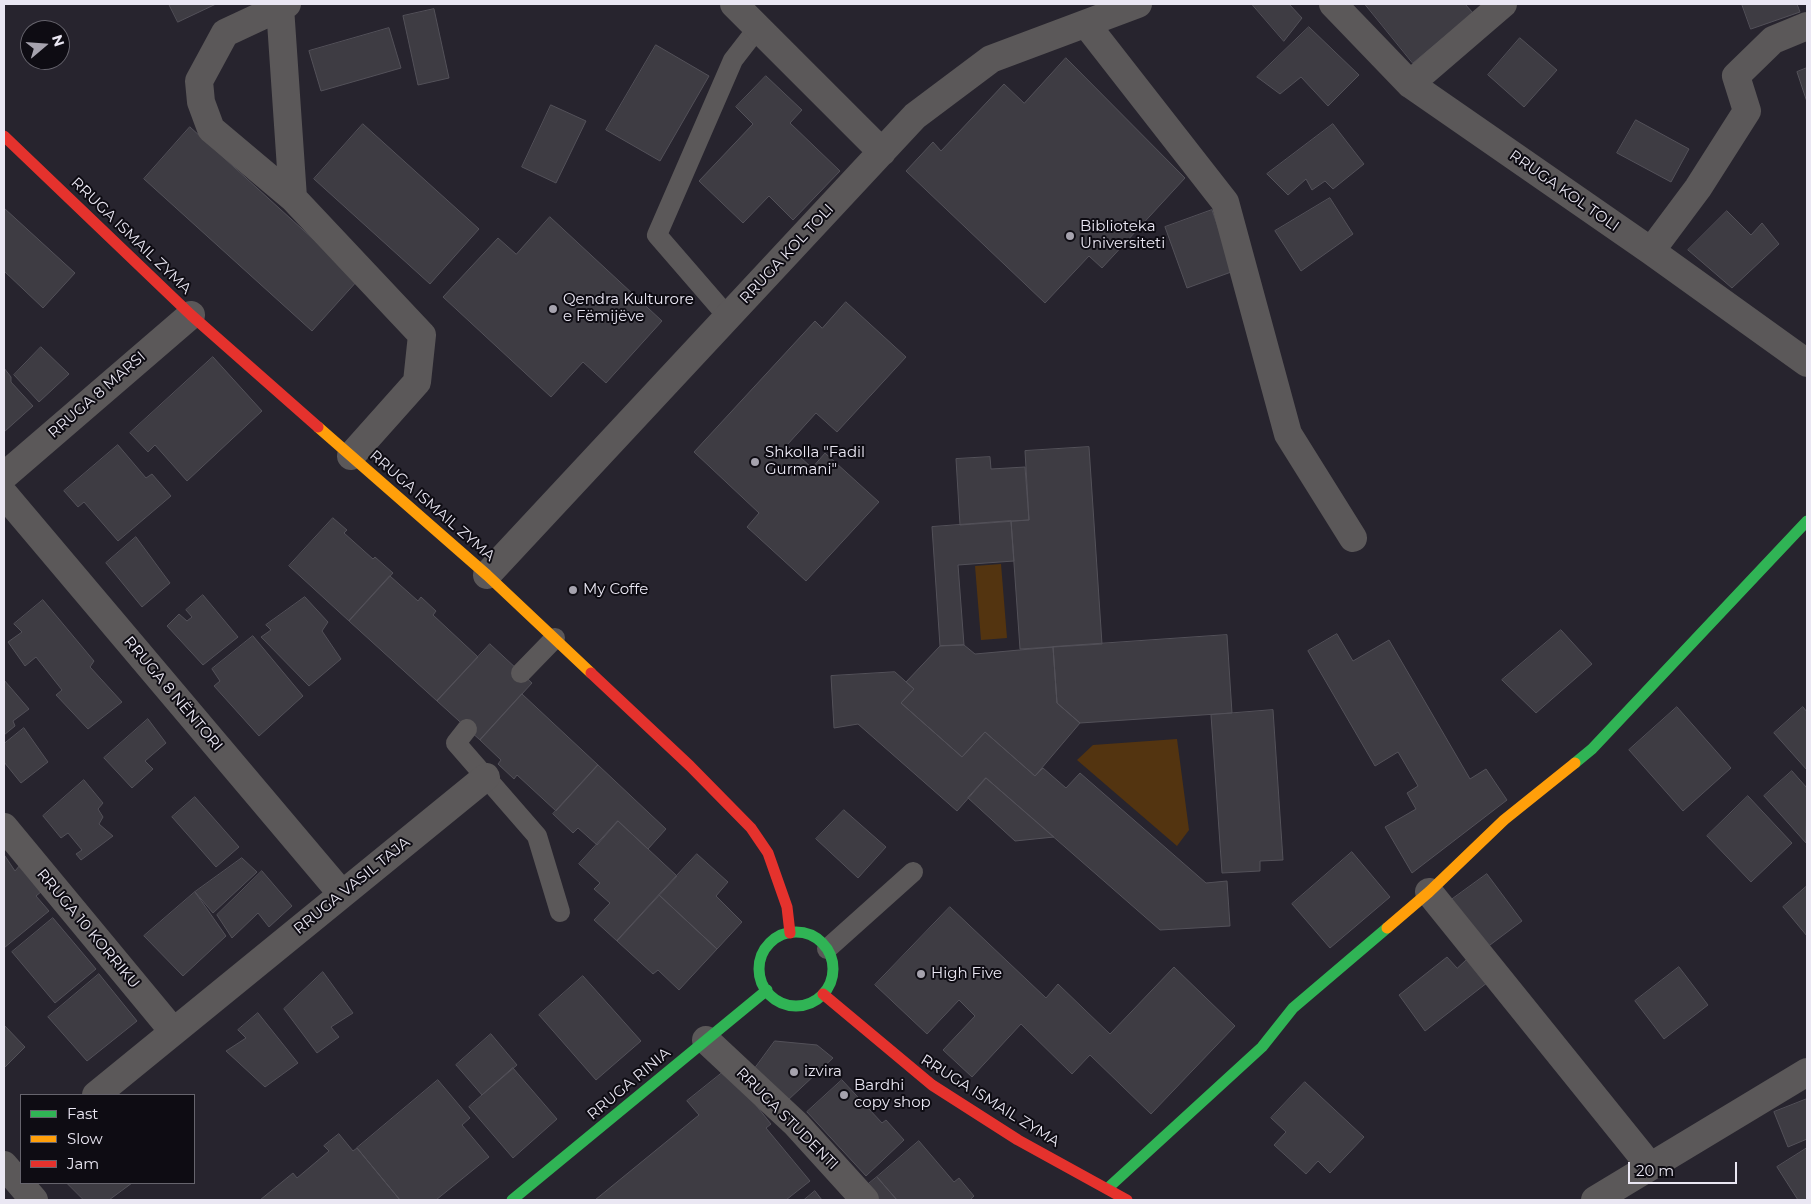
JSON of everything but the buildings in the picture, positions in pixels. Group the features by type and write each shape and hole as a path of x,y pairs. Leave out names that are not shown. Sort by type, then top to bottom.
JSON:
{"main road":[{"name":"RRUGA ISMAIL ZYMA","path":"4,136 191,315 487,575 690,766 751,828 768,853 777,873 787,907 790,933"},
{"path":"1108,1188 1262,1047 1293,1008 1429,892 1504,820 1592,750 1807,521"},
{"path":"790,933 810,935 827,949 833,970 830,984 816,1001 794,1006 780,1002 766,990 760,972 762,957 775,939 790,933"},
{"name":"RRUGA RINIA","path":"512,1200 766,990"},
{"name":"RRUGA ISMAIL ZYMA","path":"823,994 932,1086 1018,1140 1127,1200"}],"street":[{"path":"734,4 882,152"},
{"name":"RRUGA KOL TOLI","path":"487,575 915,116 991,59 1138,4"},
{"name":"RRUGA KOL TOLI","path":"1334,4 1410,84 1651,251 1807,363"},
{"path":"1410,84 1503,4"},
{"path":"293,198 284,6 224,33 199,81 201,102 211,129 293,198 422,335 417,382 351,456"},
{"path":"1086,24 1225,202 1288,434 1353,538"},
{"path":"1651,251 1698,188 1747,111 1736,76 1773,40 1807,26"},
{"name":"RRUGA 8 MARSI","path":"4,476 191,315"},
{"name":"RRUGA 8 NËNTORI","path":"4,494 342,894"},
{"name":"RRUGA VASIL TAJA","path":"97,1094 486,777"},
{"name":"RRUGA 10 KORRIKU","path":"4,827 173,1031"},
{"path":"1429,892 1650,1166"},
{"name":"RRUGA STUDENTI","path":"706,1040 796,1124 865,1200"},
{"path":"1594,1200 1807,1072"},
{"path":"9,1166 20,1181"},
{"path":"22,1184 34,1200"}],"lane":[{"path":"728,317 657,235 733,60 757,29"},
{"path":"521,674 555,638"},
{"path":"467,729 456,743 537,836 560,912"},
{"path":"827,949 913,872"}],"shaded area":[{"path":"1001,564 1007,638 981,640 975,566"},
{"path":"1177,739 1189,830 1177,846 1077,760 1093,745"}],"traffic: fast":[{"path":"1575,763 1592,749 1807,521"},
{"path":"1108,1188 1262,1047 1293,1008 1387,928"},
{"path":"796,932 810,935 822,943 830,955 833,969 830,983 822,995 810,1003 796,1006 782,1003 770,995 762,983 759,969 762,955 770,943 782,935 796,932"},
{"path":"512,1200 767,990"}],"traffic: slow":[{"path":"318,427 487,575 591,673"},
{"path":"1387,928 1429,892 1504,820 1575,763"}],"traffic: jam":[{"path":"4,136 191,315 318,427"},
{"path":"591,673 690,766 751,828 768,853 787,907 790,933"},
{"path":"823,994 932,1085 1018,1140 1127,1200"}],"place":[{"name":"Biblioteka Universiteti","path":"1070,236"},
{"name":"Qendra Kulturore e Fëmijëve","path":"553,309"},
{"name":"Shkolla \"Fadil Gurmani\"","path":"755,462"},
{"name":"My Coffe","path":"573,590"},
{"name":"High Five","path":"921,974"},
{"name":"izvira","path":"794,1072"},
{"name":"Bardhi copy shop","path":"844,1095"}]}
